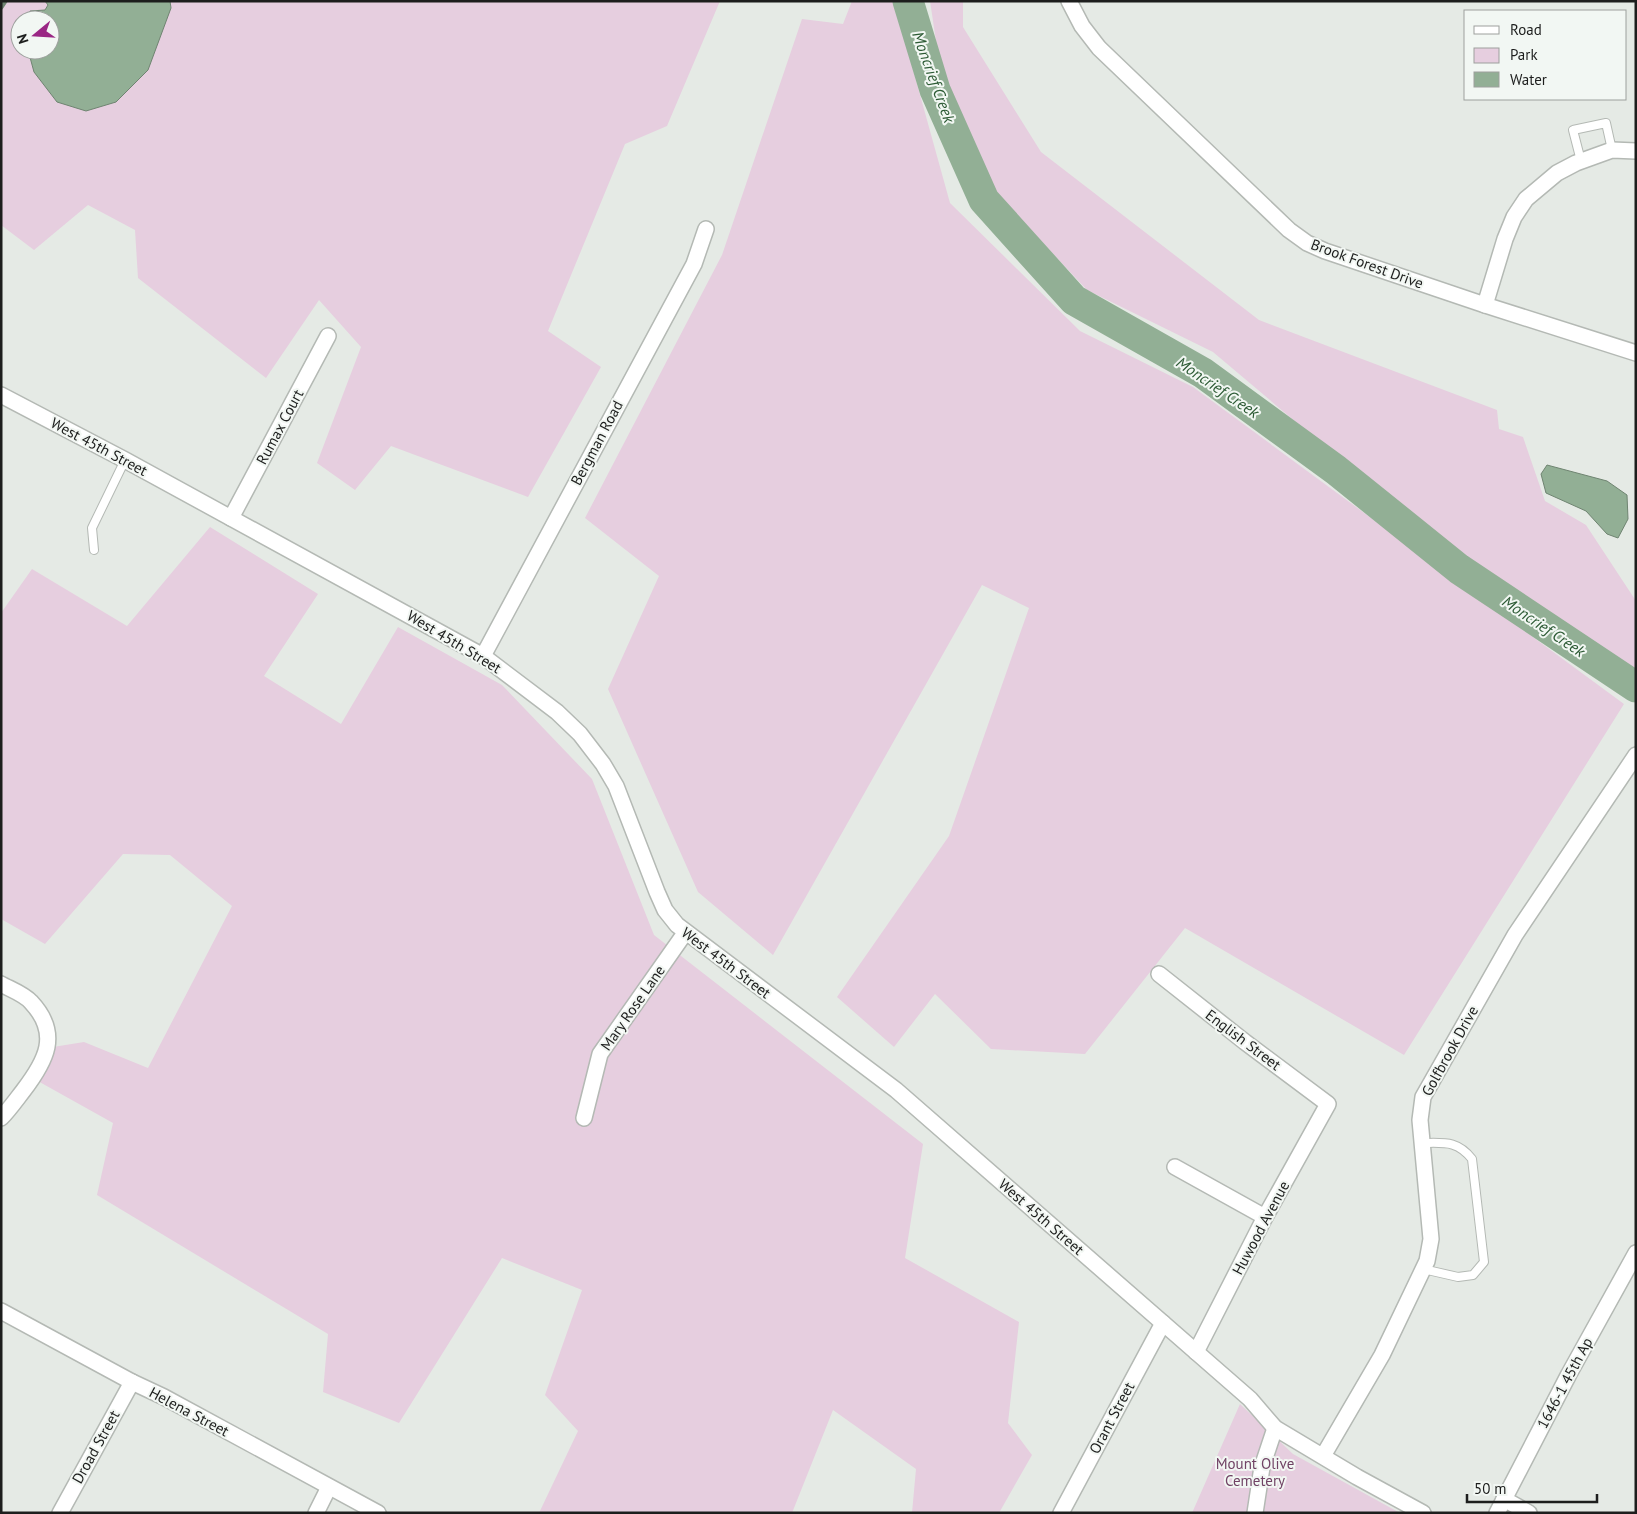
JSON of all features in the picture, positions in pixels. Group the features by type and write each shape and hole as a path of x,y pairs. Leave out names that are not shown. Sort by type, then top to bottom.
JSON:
{"street":[{"name":"Brook Forest Drive","path":"1069,1 1082,26 1098,48 1289,230 1307,243 1325,251 1485,305 1636,353"},
{"path":"1485,305 1505,238 1514,217 1526,199 1558,172 1581,161 1612,150 1636,151"},
{"name":"Bergman Road","path":"483,656 694,264 706,229"},
{"name":"Rumax Court","path":"231,518 328,336"},
{"name":"West 45th Street","path":"1,395 125,460 483,656 557,712 580,734 604,764 616,786 665,910 685,933 896,1090 1250,1400 1275,1428 1357,1477 1423,1513"},
{"name":"Golfbrook Drive","path":"1323,1456 1382,1355 1426,1261 1430,1239 1421,1143 1420,1120 1423,1097 1516,935 1636,755"},
{"name":"Mary Rose Lane","path":"584,1118 600,1054 685,933"},
{"name":"English Street","path":"1158,974 1328,1104"},
{"path":"1,984 30,1000 42,1016 48,1036 47,1051 38,1072 1,1118"},
{"name":"Huwood Avenue","path":"1196,1352 1266,1217 1328,1104"},
{"path":"1175,1167 1266,1217"},
{"name":"1646-1 45th Ap","path":"1500,1506 1569,1374 1636,1253"},
{"name":"Helena Street","path":"1,1311 378,1513"},
{"name":"Orant Street","path":"1061,1513 1163,1323"},
{"name":"Droad Street","path":"60,1513 132,1382"},
{"path":"1255,1513 1262,1467 1275,1428"},
{"path":"316,1513 329,1487"},
{"path":"1500,1506 1529,1513"}],"lane":[{"path":"1581,161 1573,130 1606,123 1612,150"},
{"path":"94,550 92,528 125,460"},
{"path":"1421,1143 1455,1145 1464,1149 1472,1160 1484,1262 1473,1275 1458,1277 1423,1268"}],"green space":[{"path":"1,1 45,1 48,5 45,10 10,10 10,60 31,60 34,72 171,8 170,1 720,1 667,126 625,144 548,331 601,367 528,497 391,446 355,490 317,463 361,347 319,300 266,378 138,278 135,230 88,205 34,250 1,225"},
{"path":"852,1 894,1 950,203 1080,331 1193,387 1624,704 1404,1055 1185,928 1085,1054 991,1049 935,994 894,1047 837,997 949,836 1029,608 982,585 773,955 698,892 608,689 659,576 585,518 722,255 802,19 843,24"},
{"path":"930,1 963,1 963,27 1041,152 1259,320 1497,410 1499,429 1523,437 1545,501 1586,525 1636,601 1636,675 1465,565 1213,352 1087,290 993,190 939,61"},
{"path":"210,527 318,594 264,676 341,724 398,627 502,685 592,779 654,935 923,1144 905,1258 1019,1322 1008,1423 1032,1455 999,1513 912,1513 916,1469 833,1410 792,1513 539,1513 578,1431 545,1395 582,1290 502,1258 399,1423 323,1392 328,1334 97,1195 113,1123 36,1080 53,1047 84,1042 148,1068 232,906 170,855 123,854 45,944 1,919 1,613 32,569 127,626"},
{"name":"Mount Olive Cemetery","path":"1240,1404 1293,1454 1400,1513 1192,1513"}],"water":[{"path":"45,1 170,1 171,8 148,70 116,102 86,111 57,102 34,72 31,60 60,60 60,10 45,10 48,5"},
{"path":"1547,465 1607,481 1627,495 1628,519 1618,538 1607,534 1586,511 1546,493 1541,474"}],"waterway":[{"path":"1,7 5,1"},
{"name":"Moncrief Creek","path":"908,1 935,90 984,200 1074,300 1203,373 1336,470 1459,569 1636,687"}]}
